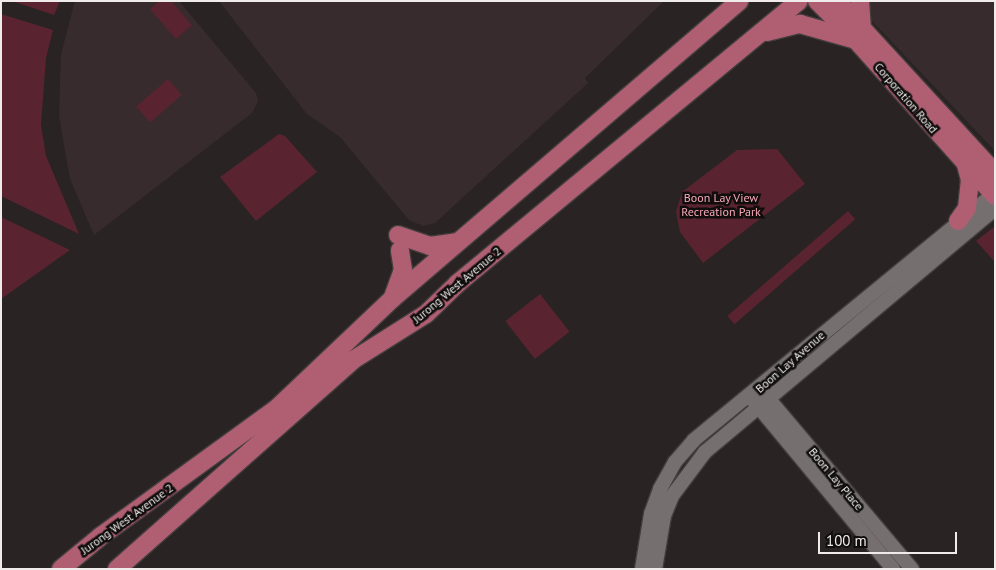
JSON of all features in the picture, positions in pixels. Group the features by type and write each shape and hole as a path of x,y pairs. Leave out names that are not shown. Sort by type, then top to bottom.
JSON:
{"main road":[{"name":"Jurong West Avenue 2","path":"61,569 276,409 393,298 546,170 642,81 728,7 739,1"},
{"name":"Jurong West Avenue 2","path":"117,569 352,360 426,314 458,283 799,1"},
{"name":"Corporation Road","path":"817,1 859,34 995,173"},
{"name":"Corporation Road","path":"837,1 859,34 994,198"},
{"path":"753,40 772,29 800,24 859,34 860,1"},
{"path":"958,221 968,200 970,180 966,166"},
{"path":"393,298 403,270 399,242 430,246 458,242"}],"street":[{"name":"Boon Lay Avenue","path":"654,569 664,516 679,485 705,452 758,397 958,221 994,198"},
{"name":"Boon Lay Avenue","path":"642,569 651,514 674,462 694,440 758,397 994,198"},
{"name":"Boon Lay Place","path":"758,397 893,569"},
{"name":"Boon Lay Place","path":"758,397 912,569"}],"shaded area":[{"path":"75,1 179,1 256,93 258,101 252,113 94,235 70,179 59,116 61,54"},
{"path":"219,1 664,1 585,78 588,83 435,223 423,226 409,220 340,137 307,114"},
{"path":"853,1 995,1 995,151 929,81"}],"green space":[{"path":"12,1 60,1 54,15"},
{"path":"159,1 171,1 192,25 176,39 150,9"},
{"path":"1,14 53,30 46,58 41,125 46,156 79,234 1,196"},
{"path":"168,79 182,95 150,122 136,107"},
{"path":"279,134 285,136 317,172 256,221 220,177"},
{"name":"Boon Lay View Recreation Park","path":"777,149 805,184 703,263 680,232 676,212 682,192 737,150"},
{"path":"848,211 855,219 734,324 727,316"},
{"path":"1,217 70,250 1,299"},
{"path":"995,226 995,262 976,241"},
{"path":"540,294 570,332 535,359 505,321"}]}
